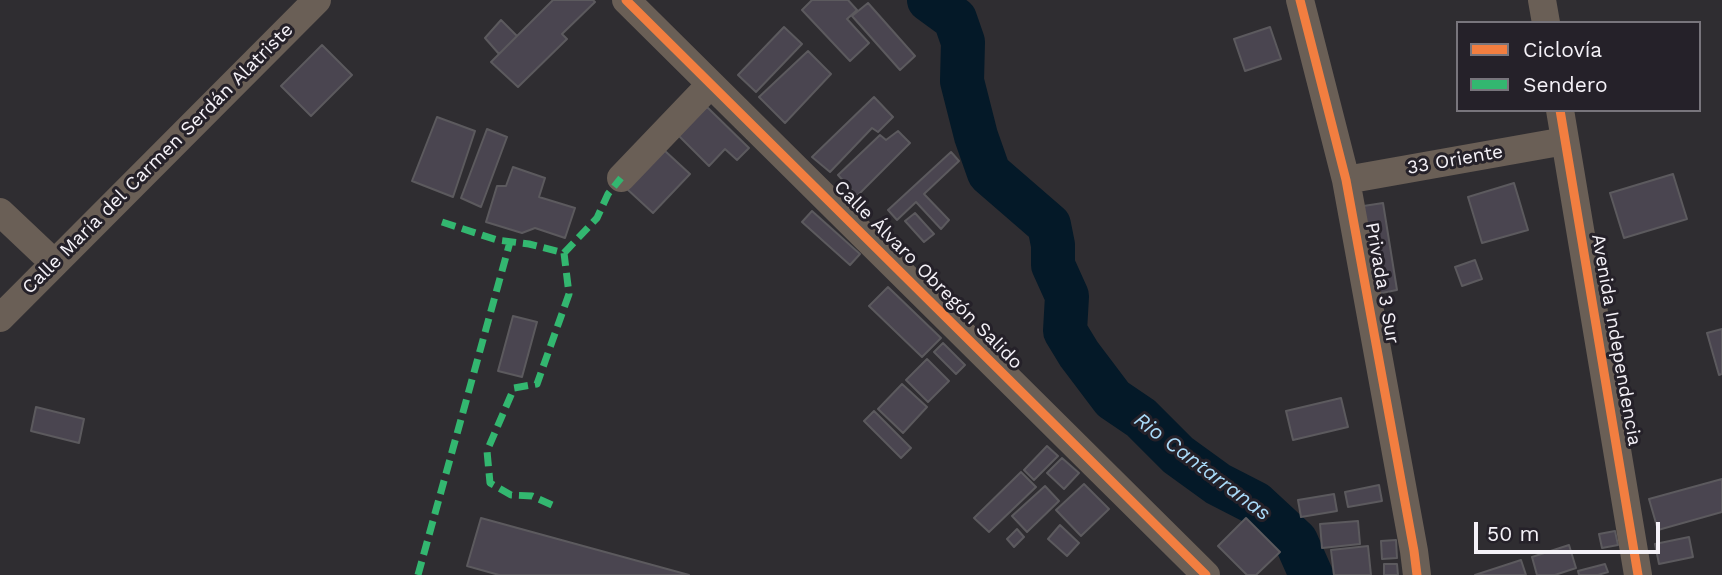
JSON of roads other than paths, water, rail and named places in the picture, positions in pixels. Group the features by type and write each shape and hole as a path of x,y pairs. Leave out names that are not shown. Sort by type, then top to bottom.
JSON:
{"street":[{"name":"Calle María del Carmen Serdán Alatriste","path":"0,318 317,0"},
{"name":"Calle Álvaro Obregón Salido","path":"626,0 1206,575"},
{"name":"Privada 3 Sur","path":"1300,0 1346,180 1417,575"},
{"path":"1542,0 1546,21"},
{"path":"621,178 710,85"},
{"name":"Avenida Independencia","path":"1560,112 1638,575"},
{"name":"33 Oriente","path":"1346,180 1565,141"},
{"path":"0,212 54,263"}],"waterway":[{"name":"Rio Cantarranas","path":"929,0 955,19 963,42 962,81 989,173 1049,225 1053,265 1067,296 1065,331 1079,354 1113,399 1141,418 1178,455 1218,484 1255,503 1296,541 1311,575"}]}
